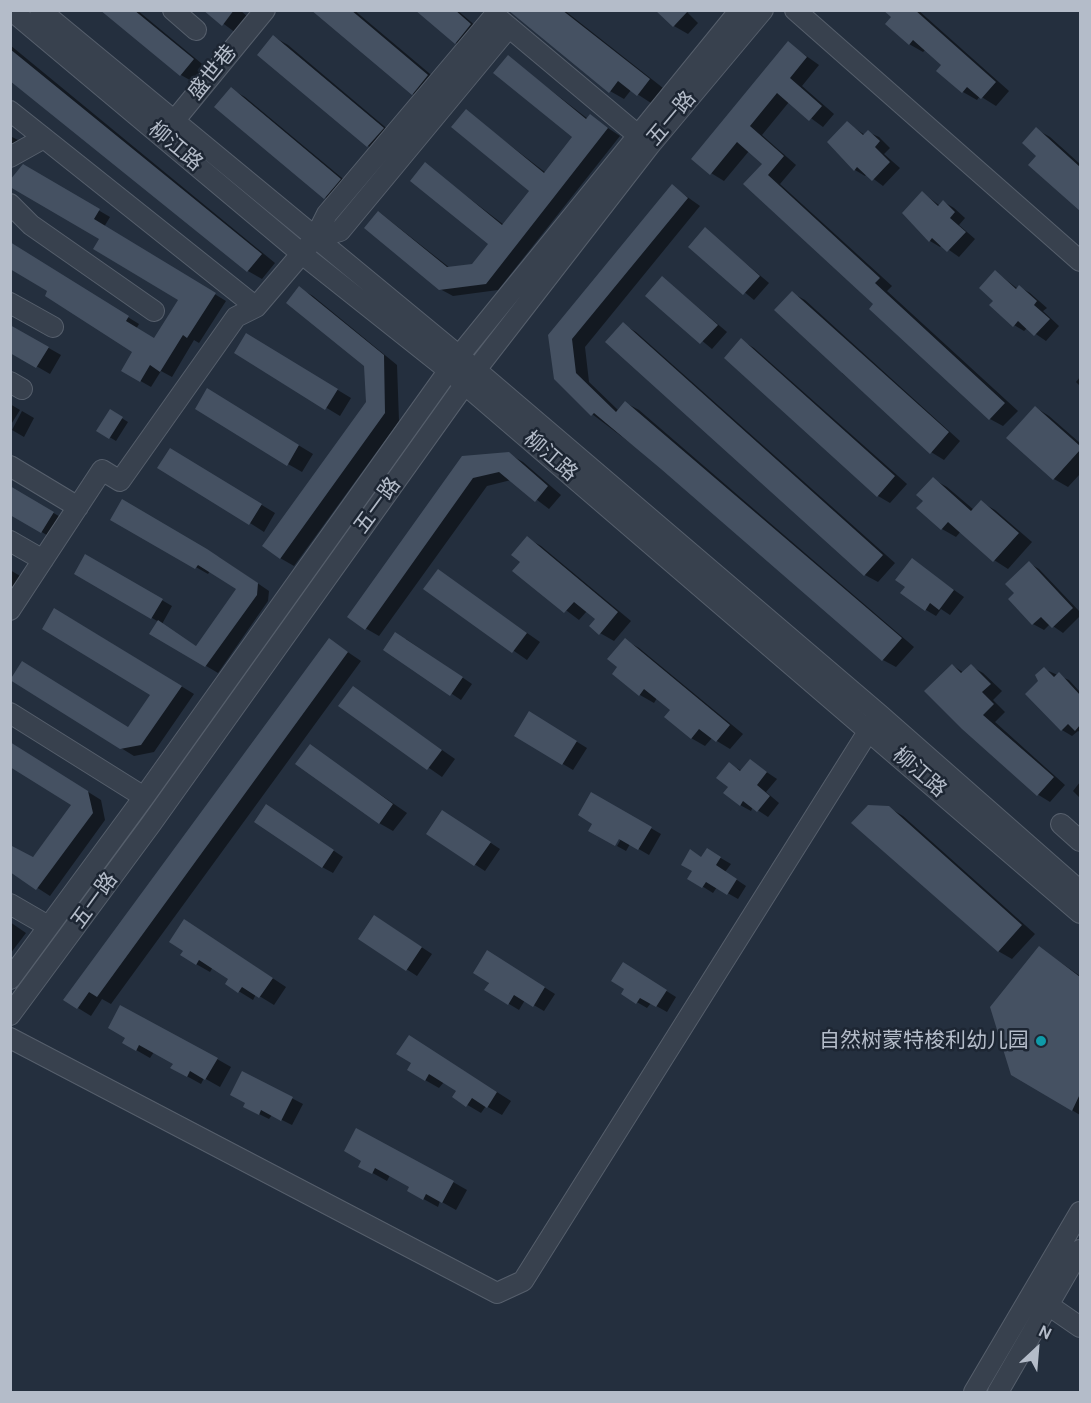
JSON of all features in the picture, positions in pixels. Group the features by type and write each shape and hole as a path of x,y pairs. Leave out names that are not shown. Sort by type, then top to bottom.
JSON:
{"street":[{"name":"柳江路","path":"11,10 315,238 453,363 874,722 1080,891"},
{"name":"柳江路","path":"40,10 302,254 453,363"},
{"path":"172,10 196,30"},
{"name":"盛世巷","path":"168,129 264,10"},
{"name":"五一路","path":"10,1015 151,824 470,377 740,10"},
{"name":"五一路","path":"10,979 139,805 453,363 644,140 763,10"},
{"path":"795,10 1080,261"},
{"path":"10,610 102,470 120,482 236,317 256,307 315,238 340,231 498,18 644,140"},
{"path":"10,111 256,307"},
{"path":"10,157 44,138"},
{"path":"10,204 31,225 154,311"},
{"path":"10,303 52,327"},
{"path":"10,466 78,507"},
{"path":"10,541 43,560"},
{"path":"10,713 139,805 151,824"},
{"name":"柳江路","path":"874,722 1080,913"},
{"path":"10,1038 497,1293 523,1281 874,722"},
{"path":"1061,824 1080,841"},
{"path":"10,904 48,926"},
{"path":"998,1392 1080,1212"},
{"path":"974,1392 1040,1299 1080,1250"},
{"path":"1040,1299 1080,1327"}],"building":[{"path":"100,10 134,10 194,59 180,76"},
{"path":"203,10 234,10 222,26"},
{"path":"311,10 351,10 428,75 412,95"},
{"path":"415,10 455,10 471,24 455,44"},
{"path":"508,10 562,10 650,79 637,96 618,81 609,93"},
{"path":"655,10 689,10 673,27"},
{"path":"883,10 915,10 996,82 981,99 967,87 962,93 936,71 941,65 913,40 909,45 885,24 891,17"},
{"path":"273,35 384,128 367,147 257,55"},
{"path":"788,41 807,57 790,78 822,106 809,121 777,93 750,126 784,156 768,175 880,278 875,283 1005,403 989,420 869,309 873,304 743,184 762,164 737,142 710,175 691,159"},
{"path":"10,49 262,254 247,272 10,81"},
{"path":"508,55 586,119 590,114 608,128 486,284 439,290 364,228 378,211 447,267 472,264 488,244 410,181 425,162 502,225 529,191 451,127 466,109 544,173 572,137 493,73"},
{"path":"231,87 341,179 324,199 214,107"},
{"path":"847,121 863,135 868,130 880,141 875,147 890,162 872,181 857,167 854,171 827,142"},
{"path":"1036,127 1080,167 1080,211 1028,165 1036,156 1022,143"},
{"path":"23,164 100,209 94,219 216,293 187,338 183,335 160,372 150,365 140,382 121,371 132,352 45,296 47,291 10,269 10,242 129,316 126,321 154,338 178,300 93,249 99,239 10,187 10,180"},
{"path":"672,184 688,198 572,339 576,373 616,412 625,401 902,638 882,661 661,469 594,413 591,416 554,379 548,335"},
{"path":"922,191 938,206 943,200 955,212 950,218 966,232 947,252 932,238 929,242 902,213"},
{"path":"705,227 760,276 743,295 688,247"},
{"path":"995,270 1016,289 1019,285 1037,301 1034,305 1050,319 1034,336 1018,321 1013,327 989,305 993,301 979,288"},
{"path":"662,276 718,325 700,344 645,296"},
{"path":"299,286 384,355 385,413 280,559 262,546 366,402 364,366 286,303"},
{"path":"792,291 949,432 930,454 774,310"},
{"path":"623,322 883,555 864,576 605,342"},
{"path":"10,325 49,347 36,368 10,353"},
{"path":"246,333 338,389 325,410 234,353"},
{"path":"741,338 895,476 877,497 724,358"},
{"path":"207,388 299,445 287,466 195,409"},
{"path":"1035,406 1080,446 1080,450 1053,480 1006,438"},
{"path":"110,409 123,417 109,439 96,431"},
{"path":"170,448 262,504 249,525 157,468"},
{"path":"509,452 548,486 535,502 499,472 473,478 365,630 347,617 462,456"},
{"path":"933,477 971,511 981,500 1019,533 993,562 948,522 941,530 916,508 923,501 916,495"},
{"path":"10,486 54,512 41,533 10,515"},
{"path":"122,499 207,549 258,583 257,595 205,667 149,634 158,620 196,646 236,589 198,565 195,569 110,520"},
{"path":"527,536 618,612 599,635 589,626 595,619 574,602 564,613 512,571 520,562 511,555"},
{"path":"85,554 163,599 151,619 74,574"},
{"path":"912,558 954,590 939,610 930,603 925,611 900,593 905,587 895,580"},
{"path":"1029,561 1073,608 1052,628 1041,617 1032,625 1008,599 1014,593 1005,584"},
{"path":"438,569 527,633 512,653 423,589"},
{"path":"54,608 182,686 141,745 120,749 10,680 22,661 128,727 150,695 42,629"},
{"path":"395,632 463,677 450,696 383,650"},
{"path":"329,638 348,652 97,997 89,992 77,1009 63,1000"},
{"path":"625,638 730,725 716,742 699,729 691,739 664,717 670,710 644,689 639,696 612,674 617,667 607,659"},
{"path":"952,664 961,673 971,664 991,684 982,692 994,704 983,715 1054,777 1037,796 962,729 924,691"},
{"path":"1044,667 1054,677 1059,672 1080,695 1080,725 1075,731 1068,724 1061,731 1025,694 1038,681 1035,675"},
{"path":"353,686 442,750 427,770 338,706"},
{"path":"529,711 577,741 562,765 514,736"},
{"path":"10,742 88,791 93,813 36,890 10,872 10,845 33,857 71,805 10,767"},
{"path":"310,744 393,804 379,824 295,764"},
{"path":"750,759 767,772 757,785 770,796 757,812 743,801 740,806 723,793 728,787 716,778 729,762 740,771"},
{"path":"591,792 652,827 638,850 619,839 615,846 588,831 592,824 578,815"},
{"path":"266,804 334,850 322,868 254,822"},
{"path":"868,805 889,806 1022,925 998,952 851,823"},
{"path":"442,810 491,842 474,866 426,834"},
{"path":"707,848 721,857 716,865 737,879 727,895 706,882 702,888 687,879 692,871 681,865 690,849 701,857"},
{"path":"374,915 422,947 406,971 358,939"},
{"path":"184,919 273,978 259,998 242,987 238,993 225,984 228,979 199,960 196,965 180,955 183,951 169,942"},
{"name":"自然树蒙特梭利幼儿园","path":"1039,946 1080,977 1080,1094 1072,1111 1011,1075 990,1007"},
{"path":"487,950 545,987 533,1007 514,995 508,1005 484,990 489,983 473,973"},
{"path":"623,962 667,990 656,1007 640,998 636,1004 621,994 624,989 611,981"},
{"path":"120,1005 218,1058 205,1080 190,1071 187,1077 170,1068 173,1064 139,1045 136,1051 122,1043 125,1038 108,1028"},
{"path":"409,1035 497,1092 487,1108 472,1098 466,1107 452,1097 456,1091 429,1074 425,1081 407,1070 411,1063 396,1054"},
{"path":"242,1071 293,1097 281,1121 261,1110 259,1115 243,1107 245,1103 230,1095"},
{"path":"356,1128 454,1181 442,1203 426,1194 423,1200 407,1191 409,1187 375,1168 372,1174 358,1167 361,1161 344,1151"}],"place":[{"name":"自然树蒙特梭利幼儿园","path":"1041,1041"}]}
